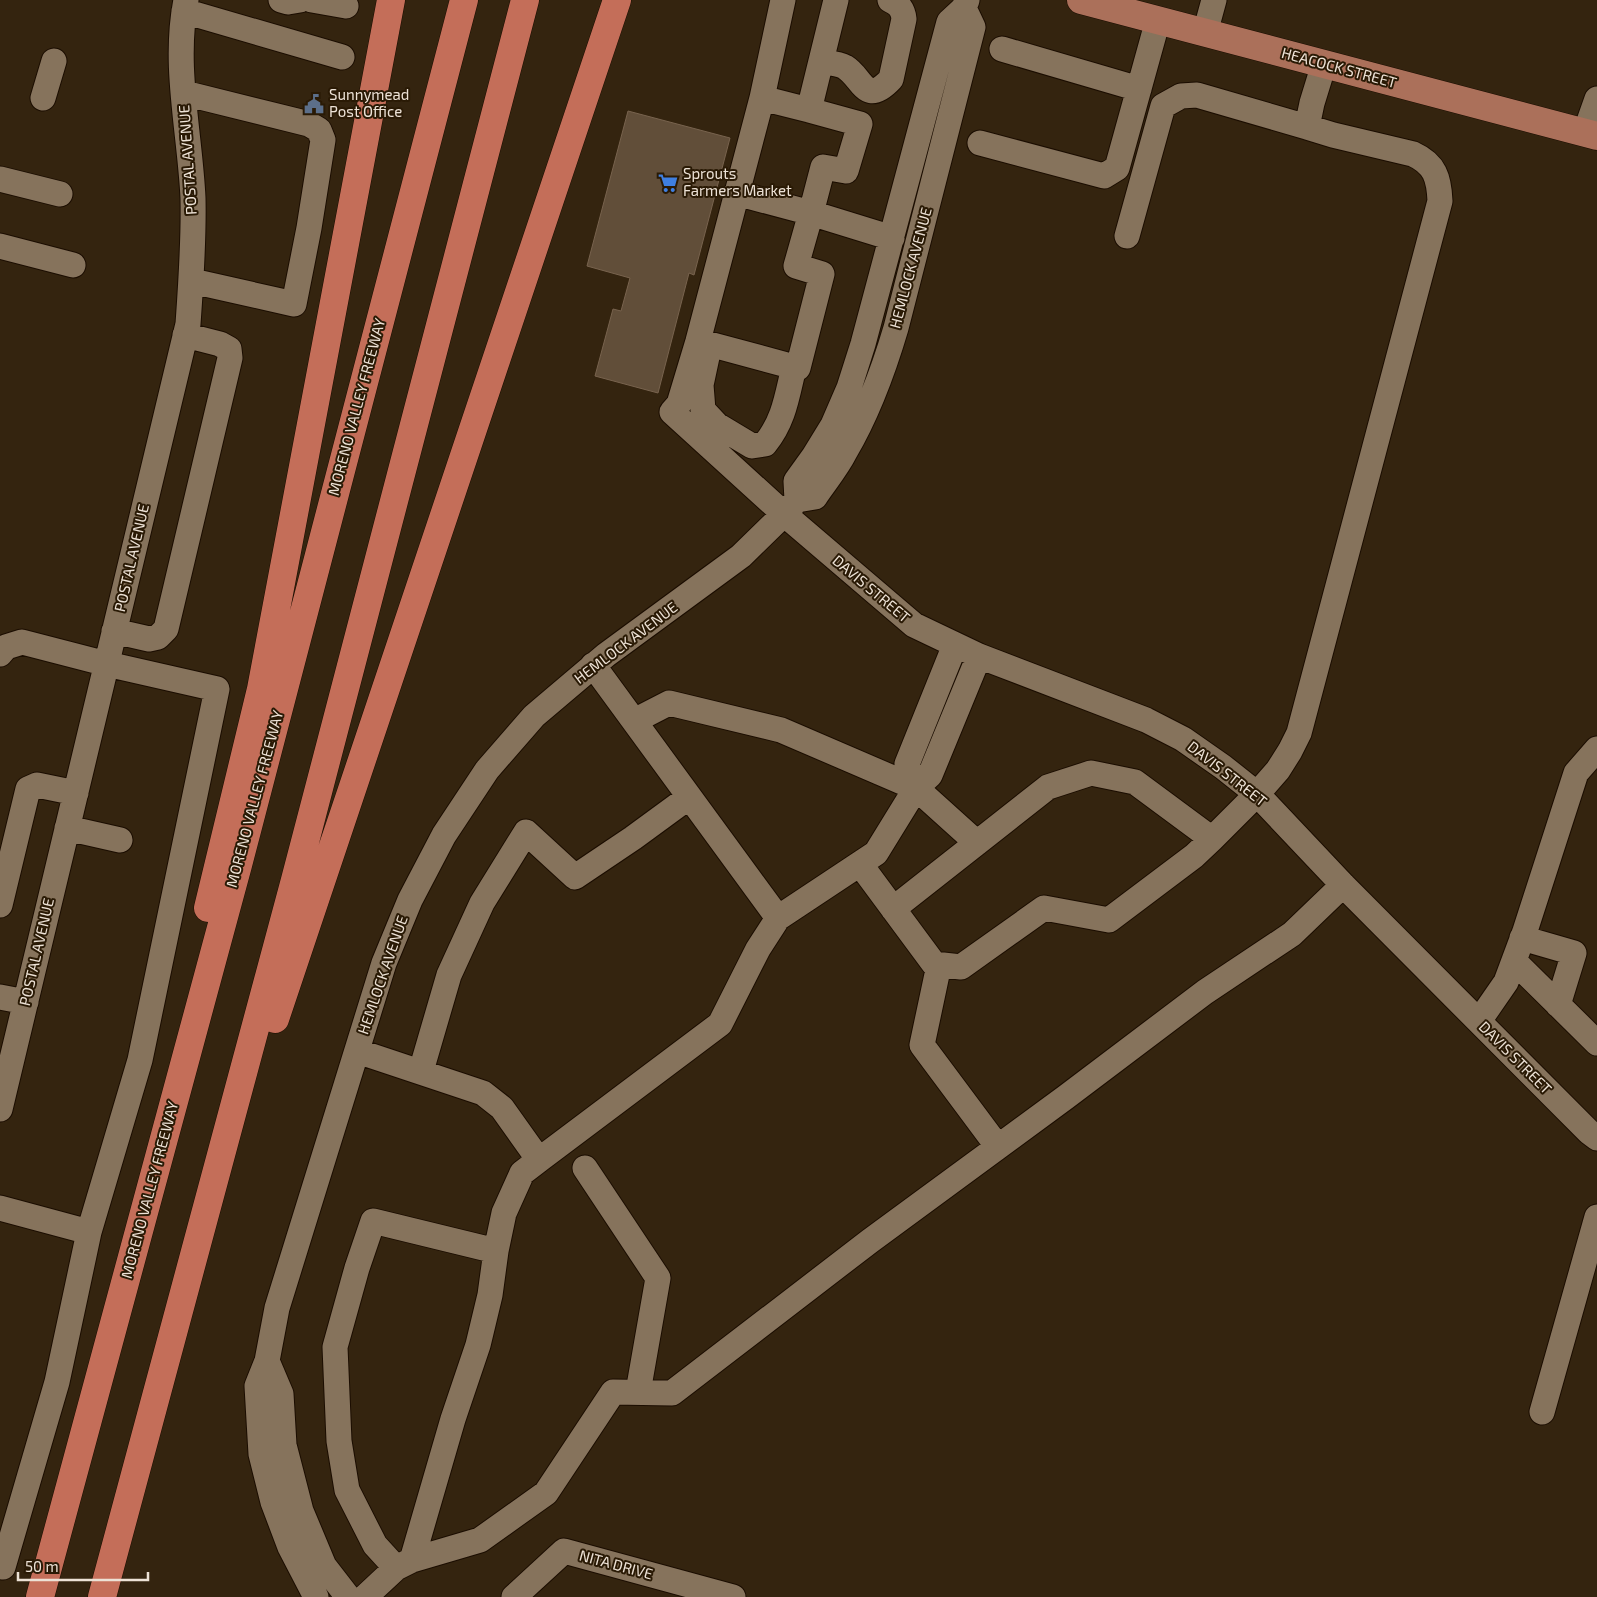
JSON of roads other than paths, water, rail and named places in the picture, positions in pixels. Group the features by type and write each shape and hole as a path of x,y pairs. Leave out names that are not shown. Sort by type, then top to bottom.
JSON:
{"highway":[{"path":"129,1270 217,866 260,689 391,0"},
{"name":"MORENO VALLEY FREEWAY","path":"40,1597 238,865 464,0"},
{"path":"102,1597 298,871 525,0"},
{"path":"186,1286 617,0"}],"main road":[{"name":"HEACOCK STREET","path":"1082,0 1591,135"}],"street":[{"path":"281,0 288,2 300,0"},
{"path":"312,0 346,6"},
{"path":"783,0 762,98 736,193 704,343 700,385 703,410 718,425 752,446 765,444 775,432 785,407 794,367"},
{"path":"809,110 836,0"},
{"path":"821,62 843,66 866,90 874,91 884,87 891,79 904,19 903,10 896,2 890,0"},
{"path":"1205,33 1214,0"},
{"name":"HEMLOCK AVENUE","path":"316,1597 287,1538 273,1502 261,1454 257,1386 267,1361 277,1308 384,964 410,900 444,835 487,770 534,716 593,665 741,556 790,507 815,497 845,454 865,415 883,372 898,320 973,27 966,4 949,22 892,238 849,388 832,425 814,456 796,481 790,507"},
{"path":"185,5 342,57"},
{"name":"POSTAL AVENUE","path":"0,1109 188,324 192,280 192,198 182,70 182,20 185,5"},
{"path":"980,143 1104,176 1117,168 1158,20"},
{"path":"1002,50 1139,89"},
{"path":"43,98 54,61"},
{"path":"1307,127 1324,64"},
{"path":"184,93 309,124 319,130 323,140 309,228 294,304 192,280"},
{"path":"860,864 934,964 961,967 1044,908 1109,920 1194,856 1212,839 1278,770 1299,733 1440,201 1439,182 1433,170 1424,159 1413,154 1333,135 1197,95 1181,96 1163,106 1126,236"},
{"path":"704,343 798,368 822,274 796,266 823,167 846,171 860,124 762,98"},
{"path":"1591,135 1597,99"},
{"path":"0,179 60,194"},
{"path":"736,193 892,238"},
{"path":"0,246 73,265"},
{"path":"114,631 149,639 158,637 166,629 173,600 230,358 229,349 220,344 185,335"},
{"name":"DAVIS STREET","path":"704,343 679,404 672,412 790,507 914,625 979,656 1146,720 1183,739 1257,794 1344,885 1597,1138"},
{"path":"0,654 6,647 22,642 217,690 140,1060 89,1232 57,1382 3,1567"},
{"path":"916,788 907,764 955,645"},
{"path":"404,1564 478,1345 490,1294 504,1212 522,1174 720,1024 758,949 778,918 876,853 916,788 930,775 979,656"},
{"path":"593,665 778,918"},
{"path":"634,722 670,703 781,730 916,788 977,843"},
{"path":"1479,1021 1506,982 1576,773 1597,749"},
{"path":"893,908 1048,787 1091,773 1135,782 1212,839"},
{"path":"0,905 28,789 37,785 76,793"},
{"path":"421,1071 449,975 482,903 526,832 575,877 689,797"},
{"path":"67,828 120,840"},
{"path":"365,1597 404,1564 480,1540 546,1493 612,1392 672,1393 870,1241 1205,992 1292,934 1344,885"},
{"path":"1518,950 1574,953 1558,1005"},
{"path":"1518,950 1558,1005 1597,1043"},
{"path":"939,965 922,1045 998,1147"},
{"path":"0,997 26,1002"},
{"path":"357,1051 482,1093 502,1108 539,1160"},
{"path":"585,1168 658,1278 638,1392"},
{"path":"0,1208 89,1232"},
{"path":"404,1564 375,1545 347,1490 338,1441 335,1347 357,1268 373,1221 496,1251"},
{"path":"1542,1412 1596,1221"},
{"path":"267,1361 281,1394 284,1445 301,1511 324,1566 348,1597"},
{"name":"NITA DRIVE","path":"514,1597 564,1551 733,1597"}],"place":[{"name":"Sunnymead Post Office","path":"314,104"},
{"name":"Sprouts Farmers Market","path":"668,183"}]}
